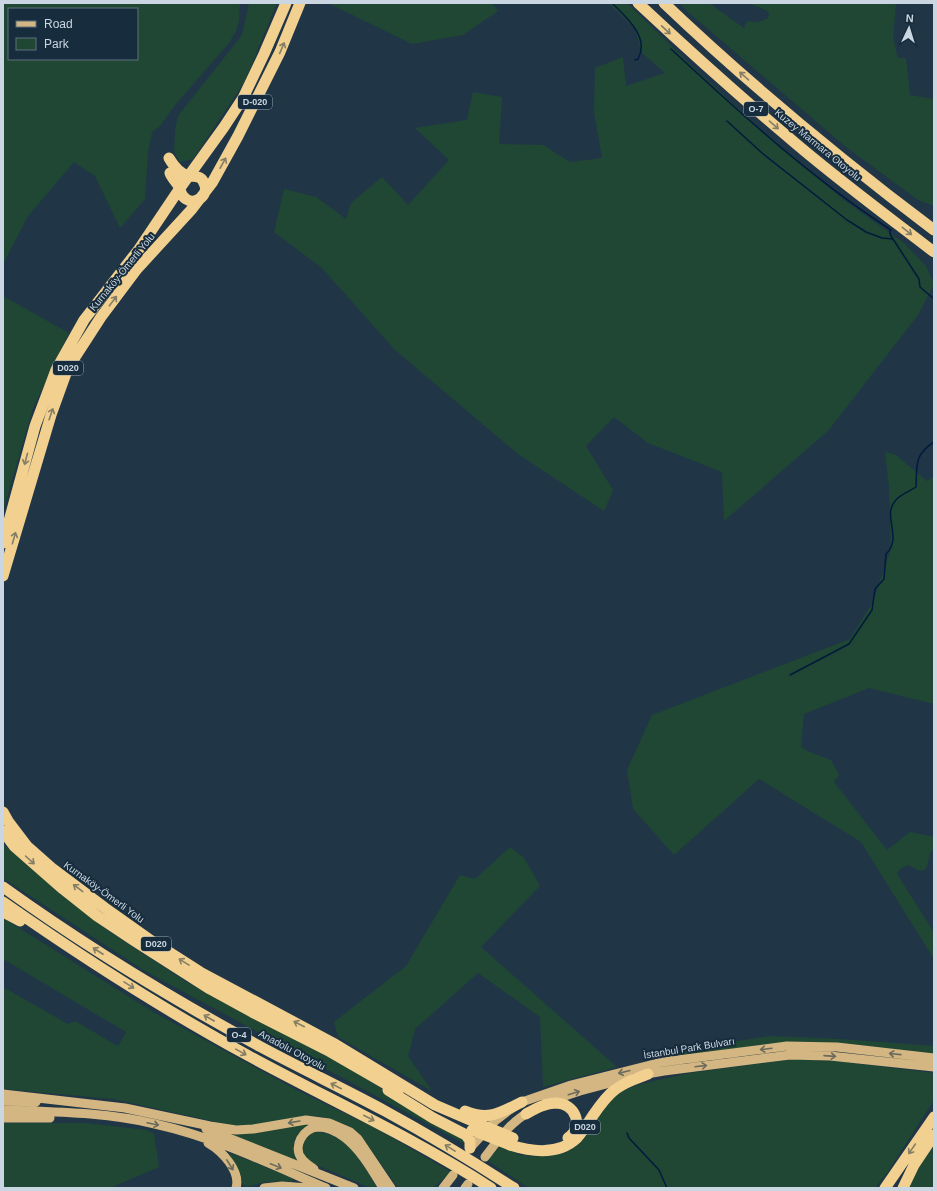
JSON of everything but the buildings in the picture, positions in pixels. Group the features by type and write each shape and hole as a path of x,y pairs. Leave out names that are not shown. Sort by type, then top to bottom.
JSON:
{"highway":[{"path":"180,188 224,127 242,98 264,54 286,3"},
{"name":"Kurnaköy-Ömerli Yolu","path":"3,576 48,422 68,368 101,317 137,269 203,197 212,183 254,105 280,52 300,3"},
{"name":"Kuzey Marmara Otoyolu","path":"638,3 787,137 934,252"},
{"name":"Kuzey Marmara Otoyolu","path":"664,3 799,124 934,230"},
{"path":"164,211 168,196 170,173 169,158 173,166 189,176 197,176 204,181 206,189 203,197 196,201 188,200 182,195 180,188 170,173"},
{"name":"Kurnaköy-Ömerli Yolu","path":"3,543 36,426 56,370 84,320 139,249 180,188"},
{"name":"Kurnaköy-Ömerli Yolu","path":"3,812 27,846 59,874 129,925 200,972 330,1046"},
{"name":"Kurnaköy-Ömerli Yolu","path":"3,831 14,846 62,889 97,916 210,989 252,1012 330,1046"},
{"name":"Anadolu Otoyolu","path":"3,887 108,957 188,1006 261,1047 434,1138 514,1188"},
{"name":"O-4","path":"3,902 62,943 212,1036 425,1148 491,1188"},
{"path":"3,912 62,943"},
{"path":"330,1046 373,1062 440,1100 481,1116 490,1116 522,1102"},
{"path":"330,1046 406,1102 433,1118 466,1134 470,1141 470,1148"},
{"name":"D020","path":"330,1046 475,1126 527,1150 538,1151 550,1150 569,1144 578,1137 611,1093 622,1085 648,1074"},
{"name":"D020","path":"511,1142 547,1144 565,1140 574,1134 576,1117 574,1111 568,1106 553,1103 526,1114"},
{"path":"885,1188 934,1117"},
{"path":"903,1188 914,1165 934,1135"}],"main road":[{"name":"İstanbul Park Bulvarı","path":"470,1148 495,1122 522,1102 571,1085 662,1062 787,1046 837,1048 934,1058"},
{"name":"İstanbul Park Bulvarı","path":"486,1157 504,1132 526,1114 548,1102 563,1096 648,1074 790,1056 830,1056 934,1067"},
{"path":"3,1094 107,1105 236,1130 253,1129 306,1120 329,1122 350,1132 358,1139 387,1187"},
{"path":"3,1101 107,1105"},
{"path":"3,1110 92,1114 176,1129 226,1146 326,1188"},
{"path":"141,1111 192,1124 354,1188"},
{"path":"3,1118 94,1117 132,1120"},
{"path":"354,1188 314,1169 301,1159 298,1147 303,1134 316,1127 324,1128 342,1136 360,1152 387,1187"},
{"path":"176,1129 208,1143 220,1152 230,1164 236,1176 238,1183 236,1188"},
{"path":"443,1188 453,1175"},
{"path":"264,1188 282,1186 308,1188"}],"green space":[{"path":"3,3 240,3 239,21 236,31 229,43 175,105 160,126 152,132 148,153 145,199 120,228 95,176 74,162 28,216 3,264"},
{"path":"249,3 277,3 244,83 193,159 180,162 174,152 175,131 178,116 242,35"},
{"path":"328,3 492,3 498,11 463,35 412,44"},
{"path":"609,3 627,3 756,125 845,201 904,243 926,266 934,284 918,315 828,431 724,521 722,472 648,443 614,417 586,446 613,490 604,511 518,454 395,350 322,268 274,232 284,189 316,197 346,219 351,203 382,177 408,205 449,160 415,128 467,120 473,92 502,97 499,144 543,145 570,162 602,158 594,112 595,68 623,57 626,86 665,73 642,53 635,29"},
{"path":"679,3 709,3 744,28 747,21 755,22 763,20 768,18 769,13 766,10 747,3 896,4 893,38 898,58 906,58 910,95 934,99 934,206 918,200 846,147"},
{"path":"3,296 69,333 33,408 3,512"},
{"path":"885,452 896,455 927,481 934,476 934,704 869,688 804,714 801,746 807,751 831,760 839,775 834,782 887,850 910,832 934,837 934,849 930,854 928,864 924,870 921,871 908,865 900,869 897,874 933,931 934,930 934,959 861,842 759,779 674,855 633,809 627,770 652,715 850,639 873,602 891,549 889,487"},
{"path":"3,843 104,928 185,981 342,1064 466,1140 463,1143 145,971 3,878"},
{"path":"510,847 524,858 540,886 481,947 617,1067 543,1087 540,1017 478,973 415,1029 408,1056 432,1091 338,1037 334,1022 406,966 460,875 475,879"},
{"path":"3,918 153,1012 297,1090 375,1128 451,1172 433,1188 398,1188 361,1136 344,1124 324,1117 302,1116 260,1125 230,1125 113,1099 3,1089 3,987 68,1024 75,1021 118,1046 126,1032 3,959"},
{"path":"770,1036 840,1039 934,1046 934,1054 840,1044 662,1060 661,1056 679,1050"},
{"path":"794,1059 837,1061 934,1073 934,1100 887,1173 875,1188 529,1188 488,1161 500,1145 520,1155 548,1156 565,1153 581,1142 599,1114 613,1097 637,1085 689,1073"},
{"path":"3,1123 86,1123 147,1130 154,1134 159,1167 110,1188 3,1188"},
{"path":"302,1123 313,1123 296,1137 293,1147 296,1161 230,1134 230,1132 261,1132"},
{"path":"318,1132 329,1134 347,1145 354,1152 377,1188 371,1188 307,1161 301,1151 301,1143 311,1133"},
{"path":"934,1141 934,1188 907,1188"},
{"path":"230,1153 293,1178 292,1182 269,1182 247,1187 243,1185 237,1168 229,1154"}],"waterway":[{"path":"612,3 630,21 639,35 641,51 638,59 635,60"},
{"path":"671,49 777,144 833,189 891,230"},
{"path":"727,121 762,153 847,220 866,232 882,238 893,239"},
{"path":"890,229 890,234 919,279 920,287 934,299"},
{"path":"790,675 849,644 872,610 875,589 884,579 886,554 891,548 893,541 890,513 892,507 899,497 916,487 918,461 923,451 934,442"},
{"path":"627,1133 629,1138 659,1170 667,1188"}]}
